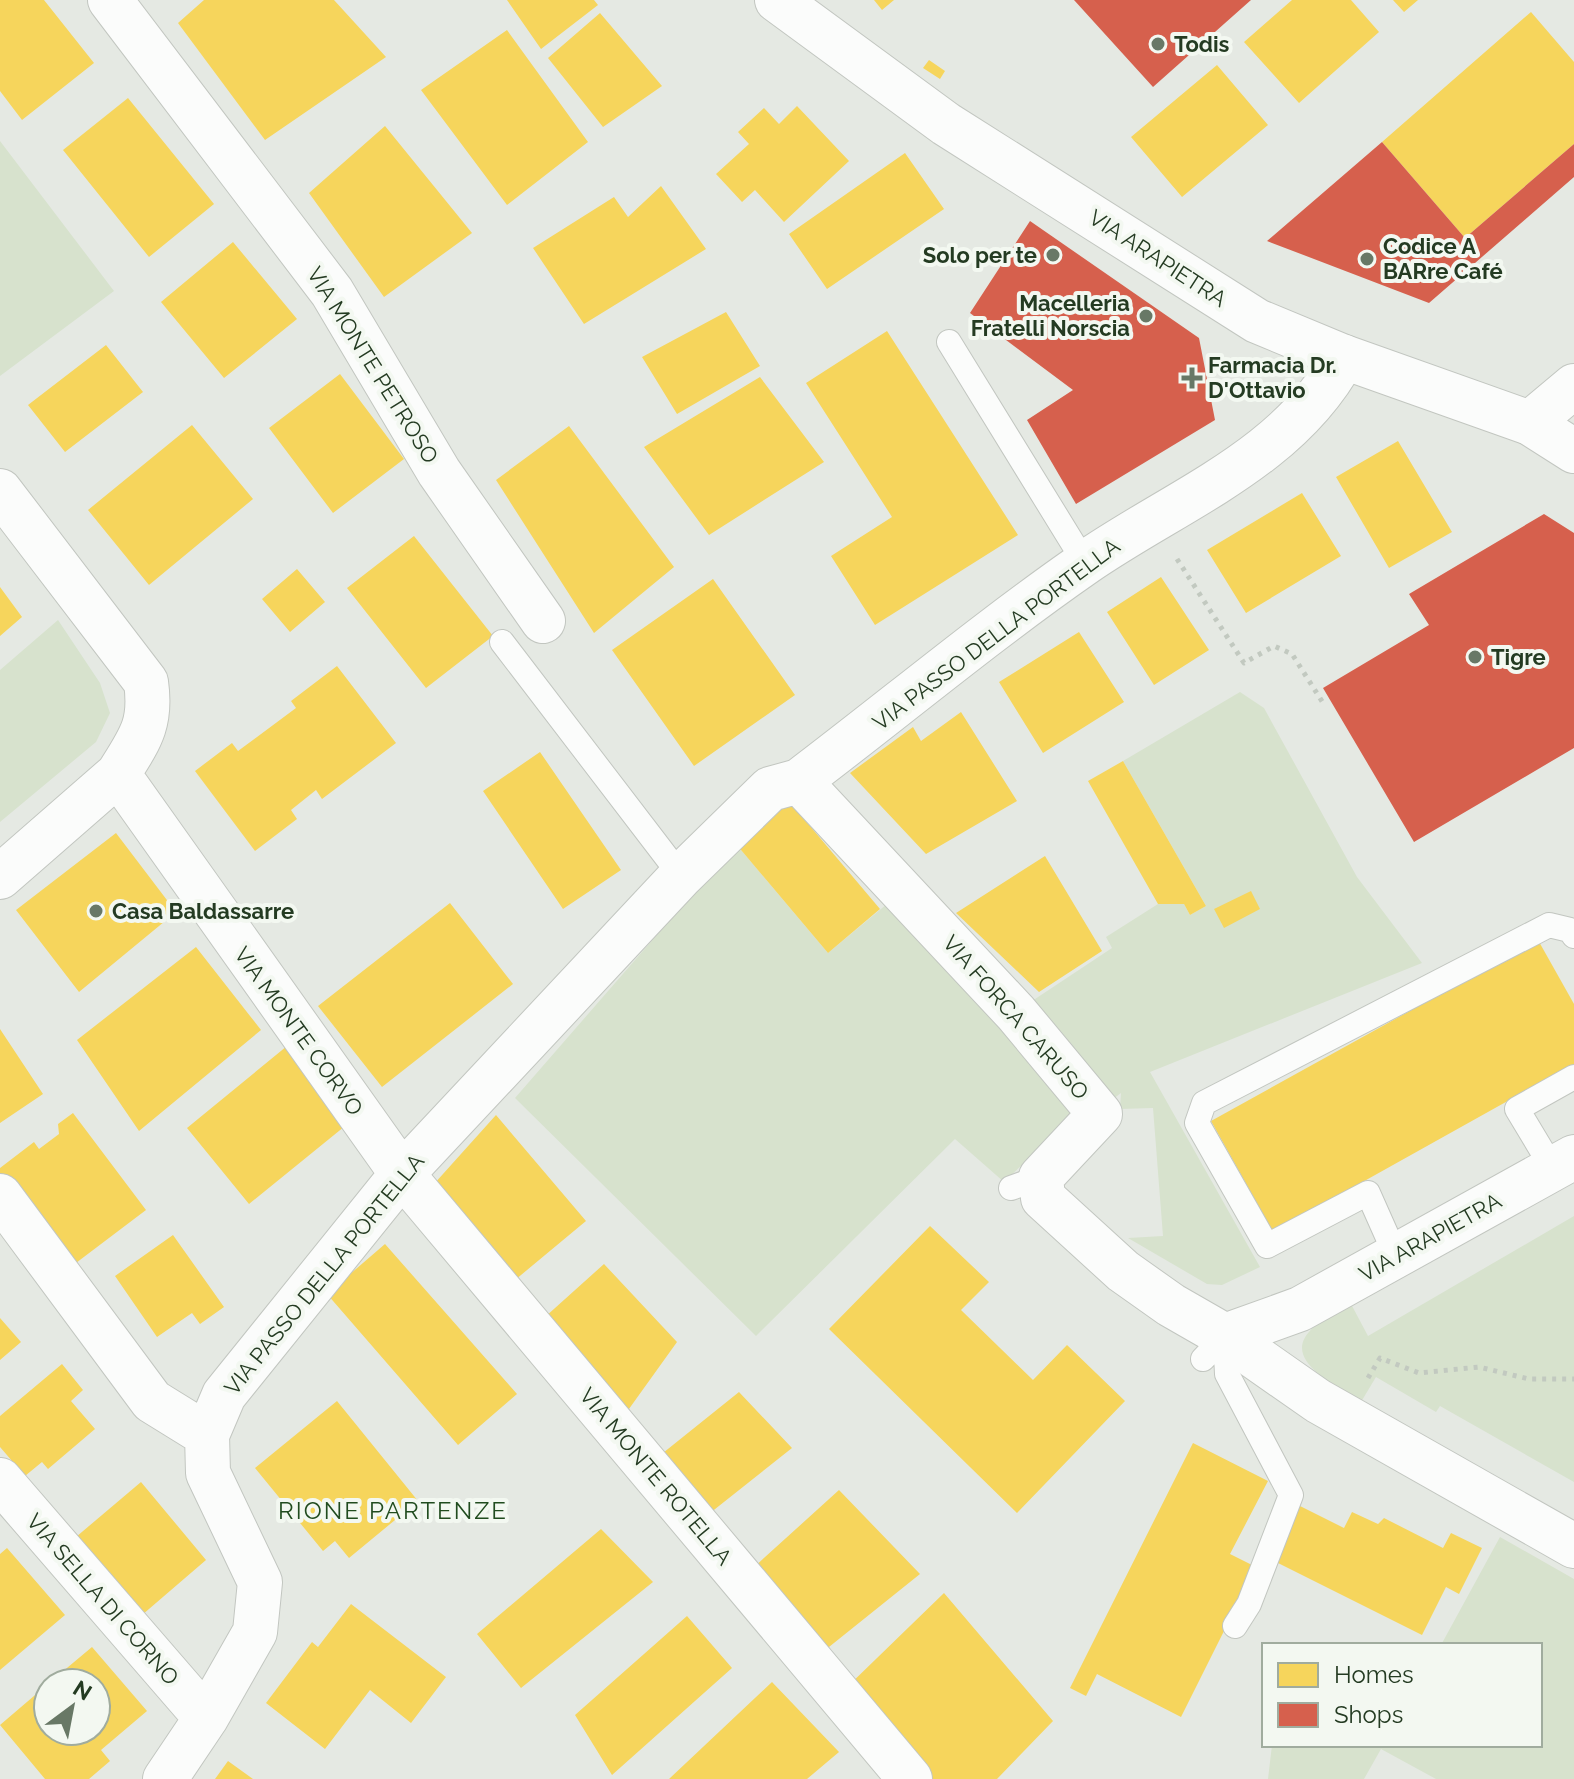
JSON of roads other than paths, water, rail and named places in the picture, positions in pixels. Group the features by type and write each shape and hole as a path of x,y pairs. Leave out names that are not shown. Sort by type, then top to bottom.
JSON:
{"street":[{"name":"VIA MONTE PETROSO","path":"110,0 332,292 439,472 543,621"},
{"name":"VIA ARAPIETRA","path":"777,0 946,124 1257,321 1344,357 1530,423 1574,451"},
{"name":"VIA PASSO DELLA PORTELLA","path":"165,1779 206,1718 255,1632 260,1582 208,1473 207,1435 224,1395 402,1174 681,876 770,789 799,781 1085,563 1260,455 1328,388 1344,357"},
{"path":"1530,423 1574,386"},
{"path":"0,491 146,682 150,707 145,731 118,774 0,877"},
{"name":"VIA MONTE CORVO","path":"118,774 402,1174"},
{"name":"VIA FORCA CARUSO","path":"799,781 1016,1013 1100,1114 1026,1183 1123,1271 1171,1305 1214,1347"},
{"name":"VIA ARAPIETRA","path":"1214,1347 1286,1314 1563,1163"},
{"name":"VIA MONTE ROTELLA","path":"402,1174 910,1779"},
{"path":"0,1196 152,1401 207,1435"},
{"path":"1286,1314 1284,1358 1296,1384"},
{"path":"1214,1347 1296,1384 1345,1416 1574,1546"},
{"name":"VIA SELLA DI CORNO","path":"0,1480 206,1718"}],"lane":[{"path":"949,342 1085,563"},
{"path":"502,642 681,876"},
{"path":"1396,1256 1368,1193 1267,1246 1197,1123 1204,1103 1549,925 1570,930 1574,936"},
{"path":"1563,1163 1517,1109 1574,1077"},
{"path":"1214,1347 1291,1495 1249,1604 1235,1626"}],"place":[{"name":"Todis","path":"1158,44"},
{"name":"Solo per te","path":"1053,255"},
{"name":"Codice A BARre Café","path":"1367,259"},
{"name":"Macelleria Fratelli Norscia","path":"1146,316"},
{"name":"Farmacia Dr. D'Ottavio","path":"1192,378"},
{"name":"Tigre","path":"1475,657"},
{"name":"Casa Baldassarre","path":"96,911"}],"district":[{"name":"RIONE PARTENZE","path":"393,1510"}]}
